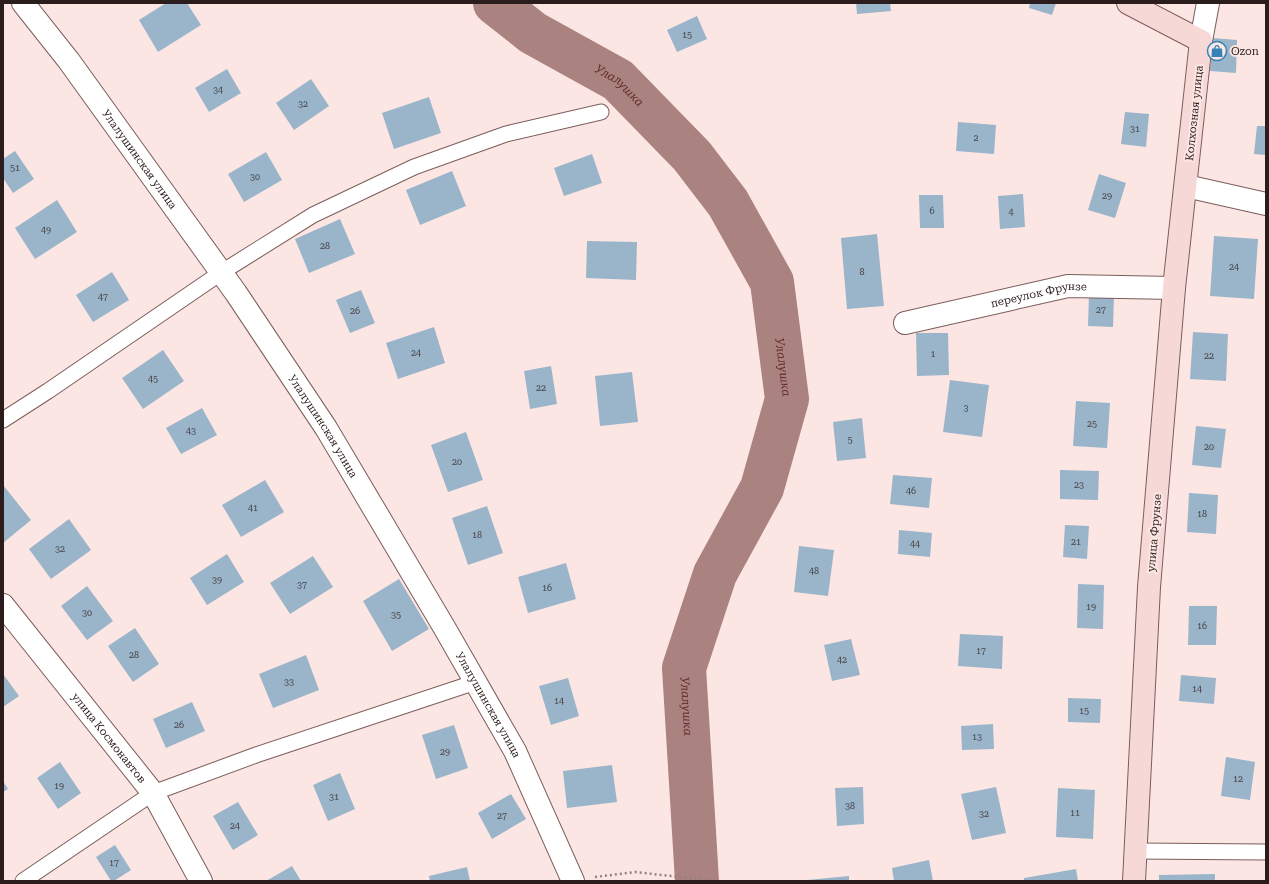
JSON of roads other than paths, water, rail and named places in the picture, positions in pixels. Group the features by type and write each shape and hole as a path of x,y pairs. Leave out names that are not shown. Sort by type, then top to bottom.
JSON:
{"street":[{"name":"Улалушинская улица","path":"23,3 69,61 222,272 326,428 515,751 573,881"},
{"path":"1128,3 1201,41 1208,3"},
{"name":"Колхозная улица","path":"1186,186 1201,41"},
{"path":"1186,186 1266,204"},
{"name":"улица Фрунзе","path":"1134,881 1149,587 1174,288 1186,186"},
{"name":"переулок Фрунзе","path":"905,323 1068,286 1174,288"},
{"name":"улица Космонавтов","path":"3,605 153,794 201,881"}],"lane":[{"path":"3,420 222,272 313,215 414,167 506,134 601,112"},
{"path":"23,881 153,794 256,755 476,682"},
{"path":"1136,851 1266,852"}],"waterway":[{"name":"Улалушка","path":"495,3 533,33 618,80 692,156 728,203 772,282 787,399 762,488 715,574 684,668 697,881"}],"place":[{"name":"Ozon","path":"1217,51"}]}
